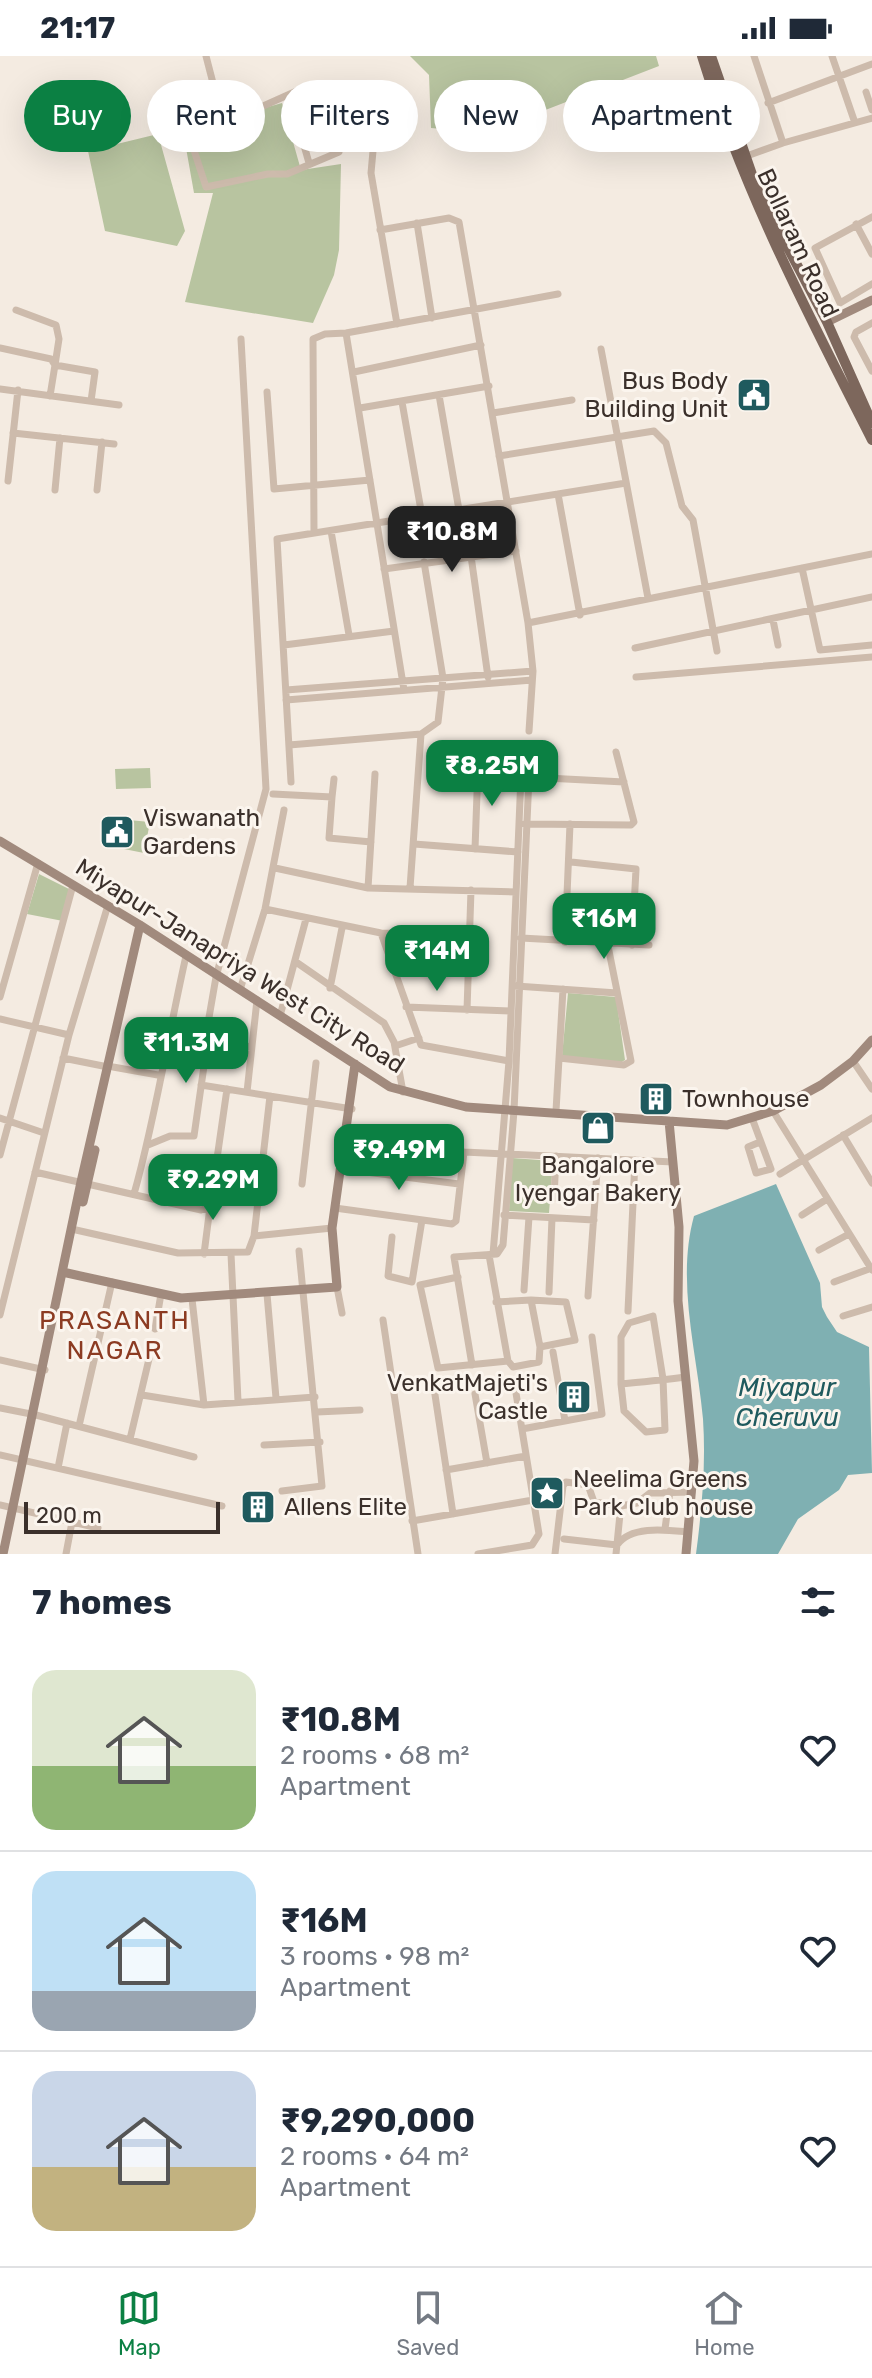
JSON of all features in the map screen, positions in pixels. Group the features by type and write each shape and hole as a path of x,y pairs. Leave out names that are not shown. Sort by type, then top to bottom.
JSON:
{"main road":[{"name":"Bollaram Road","path":"702,56 721,118 756,208 872,440"},
{"name":"Bollaram Road","path":"711,56 744,157 768,213 827,322 872,423"}],"street":[{"path":"206,56 212,80"},
{"path":"763,56 754,58 783,143"},
{"path":"832,56 854,120"},
{"path":"768,103 872,64"},
{"path":"866,92 872,110"},
{"path":"744,157 854,120 872,118"},
{"path":"195,152 206,187 268,174 287,174 336,152"},
{"path":"306,152 309,163"},
{"path":"373,152 371,173 397,324"},
{"path":"872,217 815,248 840,303 872,284"},
{"path":"380,230 449,218 459,222 528,623 533,671 529,731"},
{"path":"417,224 432,318"},
{"path":"856,224 872,252"},
{"path":"314,533 310,349 317,336 558,294"},
{"path":"827,322 872,300"},
{"path":"16,310 56,325 59,339 50,396"},
{"path":"872,323 856,332 854,337 872,371"},
{"path":"346,333 404,690"},
{"path":"207,1029 216,977 266,789 241,339"},
{"path":"354,372 481,345"},
{"path":"0,348 44,356 55,365 95,372 91,401"},
{"path":"601,349 648,598"},
{"path":"360,408 489,386"},
{"path":"0,389 119,405"},
{"path":"8,481 18,390"},
{"path":"267,392 274,489 370,480"},
{"path":"439,395 459,510"},
{"path":"493,413 572,400"},
{"path":"402,402 422,516"},
{"path":"499,456 654,431 666,443 682,506 693,520 717,651"},
{"path":"13,433 114,444"},
{"path":"55,490 60,438"},
{"path":"97,490 102,442"},
{"path":"291,782 277,539 626,483"},
{"path":"558,494 580,615"},
{"path":"331,531 349,635"},
{"path":"384,569 516,551"},
{"path":"528,623 872,554"},
{"path":"471,556 488,680"},
{"path":"289,745 421,734 438,722 442,683 424,562"},
{"path":"802,568 820,650 872,645"},
{"path":"635,648 872,597"},
{"path":"773,620 778,645"},
{"path":"284,645 394,631"},
{"path":"636,677 872,657"},
{"path":"488,680 533,671"},
{"path":"286,695 403,681 532,680"},
{"path":"286,695 404,690 442,683"},
{"path":"410,888 421,734"},
{"path":"523,824 631,825 634,822 616,752"},
{"path":"475,849 478,766"},
{"path":"368,888 375,774"},
{"path":"531,1300 541,1358 537,1363 513,1367 508,1361 496,1302 491,1254 501,1215 510,1110 525,776 624,782"},
{"path":"334,779 329,838 371,842"},
{"path":"273,794 332,797"},
{"path":"240,990 265,909 284,810"},
{"path":"518,937 516,892 523,824"},
{"path":"565,942 571,862 570,824"},
{"name":"Miyapur-Janapriya West City Road","path":"0,841 142,926 216,977 403,1092 466,1107 727,1125 773,1111 821,1085 853,1061 872,1040"},
{"path":"414,844 518,852"},
{"path":"571,862 634,867 637,873 632,945"},
{"path":"0,997 38,863"},
{"path":"275,868 368,888 516,892"},
{"path":"0,1155 4,1120 73,885"},
{"path":"467,1010 467,935 471,890"},
{"path":"568,902 634,906"},
{"path":"0,1315 69,1035 108,905"},
{"path":"265,909 342,928 381,933 467,935"},
{"path":"280,1016 306,919"},
{"path":"9,1554 33,1414 142,926"},
{"path":"330,988 342,928"},
{"path":"381,933 406,1007 424,1047 509,1061"},
{"path":"518,937 608,946 649,945"},
{"path":"559,1058 624,1065 631,1061 608,946"},
{"path":"134,1194 148,1145 158,1075 186,956"},
{"path":"296,962 330,988 373,1013 390,1031 403,1092"},
{"path":"516,986 617,993"},
{"path":"510,1110 511,1011 516,986"},
{"path":"556,1111 563,989"},
{"path":"247,1092 257,1000"},
{"path":"406,1007 511,1011"},
{"path":"0,1019 69,1035"},
{"path":"169,1029 251,1047"},
{"path":"395,1046 419,1038"},
{"path":"148,1145 170,1136 194,1136 207,1039"},
{"path":"63,1058 158,1075"},
{"path":"853,1061 872,1089"},
{"path":"302,1184 316,1063"},
{"path":"342,1313 332,1228 352,1109 355,1064"},
{"path":"201,1085 352,1109"},
{"path":"204,1254 227,1089"},
{"path":"76,1230 178,1253 248,1252 254,1236 270,1096"},
{"path":"773,1111 871,1269 834,1282"},
{"path":"752,1118 760,1142 764,1143 771,1169 756,1173 749,1146 760,1142"},
{"path":"780,1174 872,1118"},
{"path":"4,1120 44,1133"},
{"path":"669,1121 679,1227 678,1301 694,1461 686,1554"},
{"path":"348,1132 464,1152 673,1162"},
{"path":"843,1135 872,1183"},
{"path":"335,1208 454,1223 464,1152"},
{"path":"554,1198 556,1156"},
{"path":"588,1296 598,1158"},
{"path":"628,1311 635,1160"},
{"path":"343,1169 459,1184"},
{"path":"35,1172 201,1210 210,1207"},
{"path":"43,1370 67,1273 84,1183"},
{"path":"802,1215 827,1199"},
{"path":"501,1215 594,1220"},
{"path":"524,1290 529,1217"},
{"path":"549,1292 552,1218"},
{"path":"392,1237 387,1273 391,1279 412,1282 422,1220"},
{"path":"254,1236 332,1228"},
{"path":"819,1250 849,1234"},
{"path":"282,1491 322,1488 320,1442 299,1251"},
{"path":"231,1254 238,1401"},
{"path":"472,1365 456,1255 491,1254"},
{"path":"67,1273 192,1299 337,1287"},
{"path":"458,1277 422,1283 420,1288 438,1368 508,1361"},
{"path":"79,1426 112,1282"},
{"path":"155,1329 161,1294"},
{"path":"267,1294 276,1398"},
{"path":"192,1299 204,1405"},
{"path":"496,1302 566,1302 575,1339 540,1347"},
{"path":"843,1316 872,1307"},
{"path":"653,1316 663,1379 665,1430 646,1432 624,1411 621,1384 621,1337 629,1323 653,1316"},
{"path":"383,1320 418,1554"},
{"path":"522,1429 597,1416 603,1410 592,1337"},
{"path":"553,1352 565,1421"},
{"path":"130,1439 149,1359"},
{"path":"0,1360 43,1370"},
{"path":"432,1375 453,1514"},
{"path":"621,1384 685,1377"},
{"path":"478,1554 532,1545 539,1534 515,1387"},
{"path":"475,1394 487,1463"},
{"path":"142,1395 204,1405 315,1397"},
{"path":"0,1408 194,1457"},
{"path":"317,1412 360,1410"},
{"path":"58,1468 67,1423"},
{"path":"264,1445 320,1442"},
{"path":"0,1455 222,1506"},
{"path":"446,1470 526,1456"},
{"path":"555,1554 566,1482 588,1485 594,1502 603,1504 627,1505 646,1494 692,1492"},
{"path":"665,1529 670,1491"},
{"path":"412,1521 533,1500"},
{"path":"0,1505 98,1528"},
{"path":"3,1554 15,1508"},
{"path":"617,1550 620,1514"},
{"path":"66,1554 72,1522"},
{"path":"617,1550 626,1536 665,1529 688,1532"},
{"path":"564,1539 617,1550"}],"green space":[{"path":"410,56 656,56 659,66 623,80 563,80 563,103 547,109 547,80 434,80 434,128 431,128 429,75"},
{"path":"281,103 281,152 296,152 301,170 341,164 339,250 334,275 313,323 185,302 213,193 194,193 187,152 265,152 265,108"},
{"path":"147,137 147,152 163,152 185,231 177,246 105,231 88,152 131,152 131,141"},
{"path":"150,768 151,788 116,789 115,769"},
{"path":"107,818 150,822 144,853 104,845"},
{"path":"39,874 69,889 63,921 27,914"},
{"path":"568,993 616,997 625,1060 620,1063 562,1056"},
{"path":"512,1158 553,1161 549,1213 509,1211"}],"water":[{"name":"Miyapur Cheruvu","path":"776,1184 820,1283 822,1307 827,1317 837,1332 869,1347 872,1473 848,1475 839,1490 798,1519 778,1554 696,1554 704,1453 703,1419 687,1292 689,1241 694,1216"}],"place":[{"name":"Bus Body Building Unit","path":"754,395"},
{"name":"Viswanath Gardens","path":"117,832"},
{"name":"Townhouse","path":"656,1099"},
{"name":"Bangalore Iyengar Bakery","path":"598,1128"},
{"name":"VenkatMajeti's Castle","path":"574,1397"},
{"name":"Neelima Greens Park Club house","path":"547,1493"},
{"name":"Allens Elite","path":"258,1507"}],"district":[{"name":"PRASANTH NAGAR","path":"115,1335"}]}
